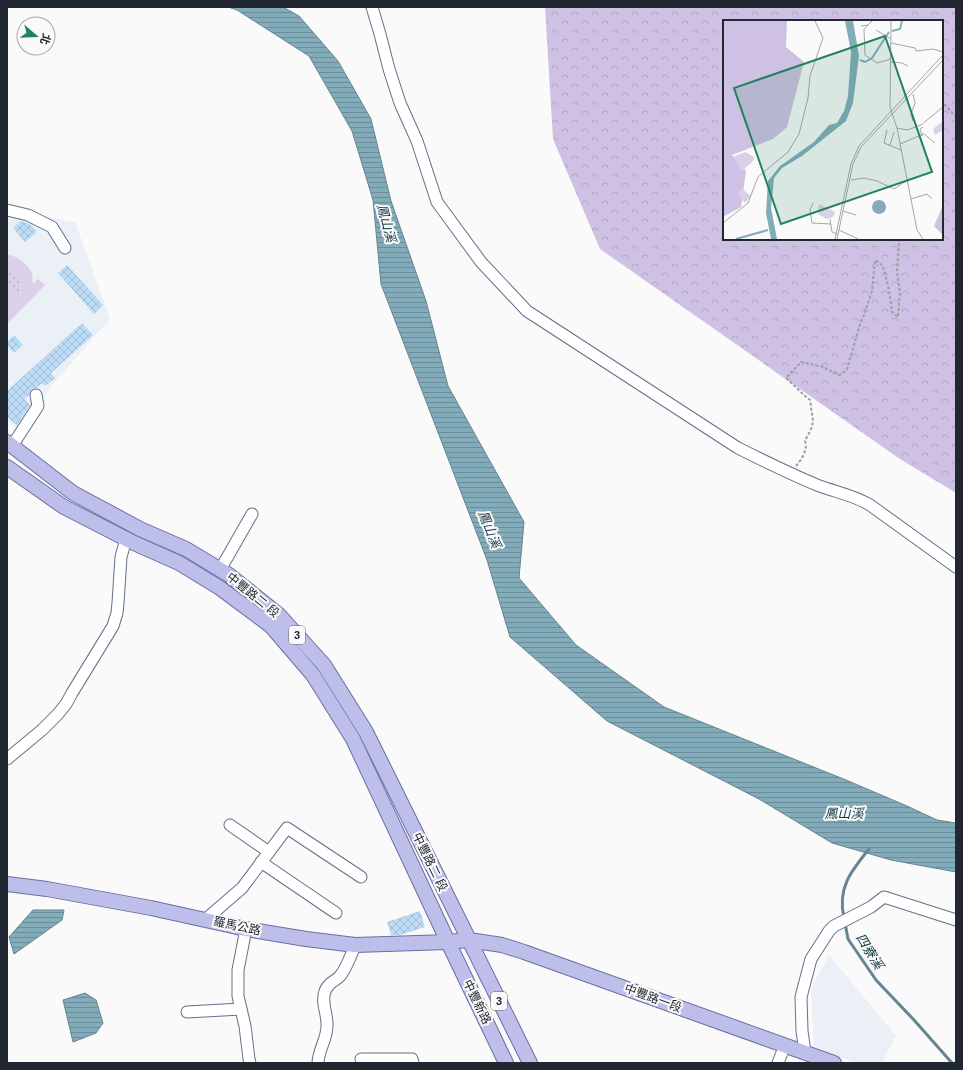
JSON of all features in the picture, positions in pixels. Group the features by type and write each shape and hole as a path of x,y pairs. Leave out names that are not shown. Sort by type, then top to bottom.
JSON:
{"main road":[{"name":"中豐路二 段","path":"10,444 73,493 140,529 186,549 229,575 264,613 271,626 313,675 353,739 448,942"},
{"name":"中豐路二 段","path":"7,467 64,507 124,538 179,563 264,613 279,615 324,665 366,732 469,940"},
{"path":"124,538 128,522"},
{"name":"羅馬公路","path":"7,884 47,889 151,908 246,929 306,939 356,945 469,940"},
{"name":"中豐路一段","path":"469,940 502,945 524,952 834,1063"},
{"name":"中豐新路","path":"469,940 530,1063"},
{"name":"中豐新路","path":"448,942 506,1063"}],"street":[{"path":"372,7 400,103 417,141 438,202 481,262 527,311 738,448 790,473 862,500 956,567"},
{"path":"7,210 28,215 52,227 65,248"},
{"path":"10,444 38,406 36,395"},
{"path":"220,570 252,514"},
{"path":"7,759 42,730 66,704 113,626 118,603 121,557 124,538"},
{"path":"230,825 269,852"},
{"path":"205,920 242,888 287,828 361,877"},
{"path":"261,862 336,913"},
{"path":"805,1052 802,1031 801,997 811,959 829,931 834,926 871,907 884,898 956,920"},
{"path":"246,929 238,970 238,996 245,1026 250,1063"},
{"path":"318,1063 318,1057 326,1034 327,1024 323,1001 325,991 328,984 340,976 356,945"},
{"path":"187,1012 241,1009"},
{"path":"778,1063 785,1045"},
{"path":"361,1059 412,1059 413,1063"}],"path":[{"path":"943,103 956,117"},
{"path":"790,473 804,456 805,441 812,427 813,421 810,400 786,378 801,362 822,367 839,375 847,369 872,290 875,260 883,266 889,290 892,312 898,317 900,293 897,271 900,240"}],"shaded area":[{"path":"7,211 75,222 110,319 54,383 20,432 7,420"},
{"path":"7,254 18,259 28,267 32,274 33,284 38,279 45,285 7,324 7,285 20,299 21,284 16,272 7,267"},
{"path":"7,267 16,272 21,284 20,299 7,285"},
{"path":"829,955 896,1036 882,1063 856,1063 814,1047 811,989"}],"green space":[{"path":"545,7 956,7 956,493 900,459 600,249 553,139"}],"water":[{"name":"鳳山溪","path":"228,7 283,7 299,16 338,61 371,119 391,201 426,301 448,386 524,522 519,578 576,645 664,707 846,780 937,820 956,823 956,872 891,860 832,843 759,799 607,721 510,637 487,560 381,284 373,200 352,131 309,56 237,10"},
{"path":"33,910 64,910 62,920 14,954 9,937"},
{"path":"85,993 96,1000 103,1023 96,1033 73,1042 63,1000"}],"building":[{"path":"21,221 30,224 37,232 25,242 13,228"},
{"path":"67,265 103,305 94,314 58,273"},
{"path":"82,323 93,335 51,373 55,378 45,386 42,383 31,390 29,395 24,399 30,405 17,425 7,417 7,391"},
{"path":"14,335 23,345 14,353 7,345 7,342"},
{"path":"420,911 425,927 400,935 391,935 387,922"}],"waterway":[{"name":"四寮溪","path":"844,918 842,898 847,880 869,849"},
{"name":"四寮溪","path":"845,923 848,939 876,980 952,1063"}]}
